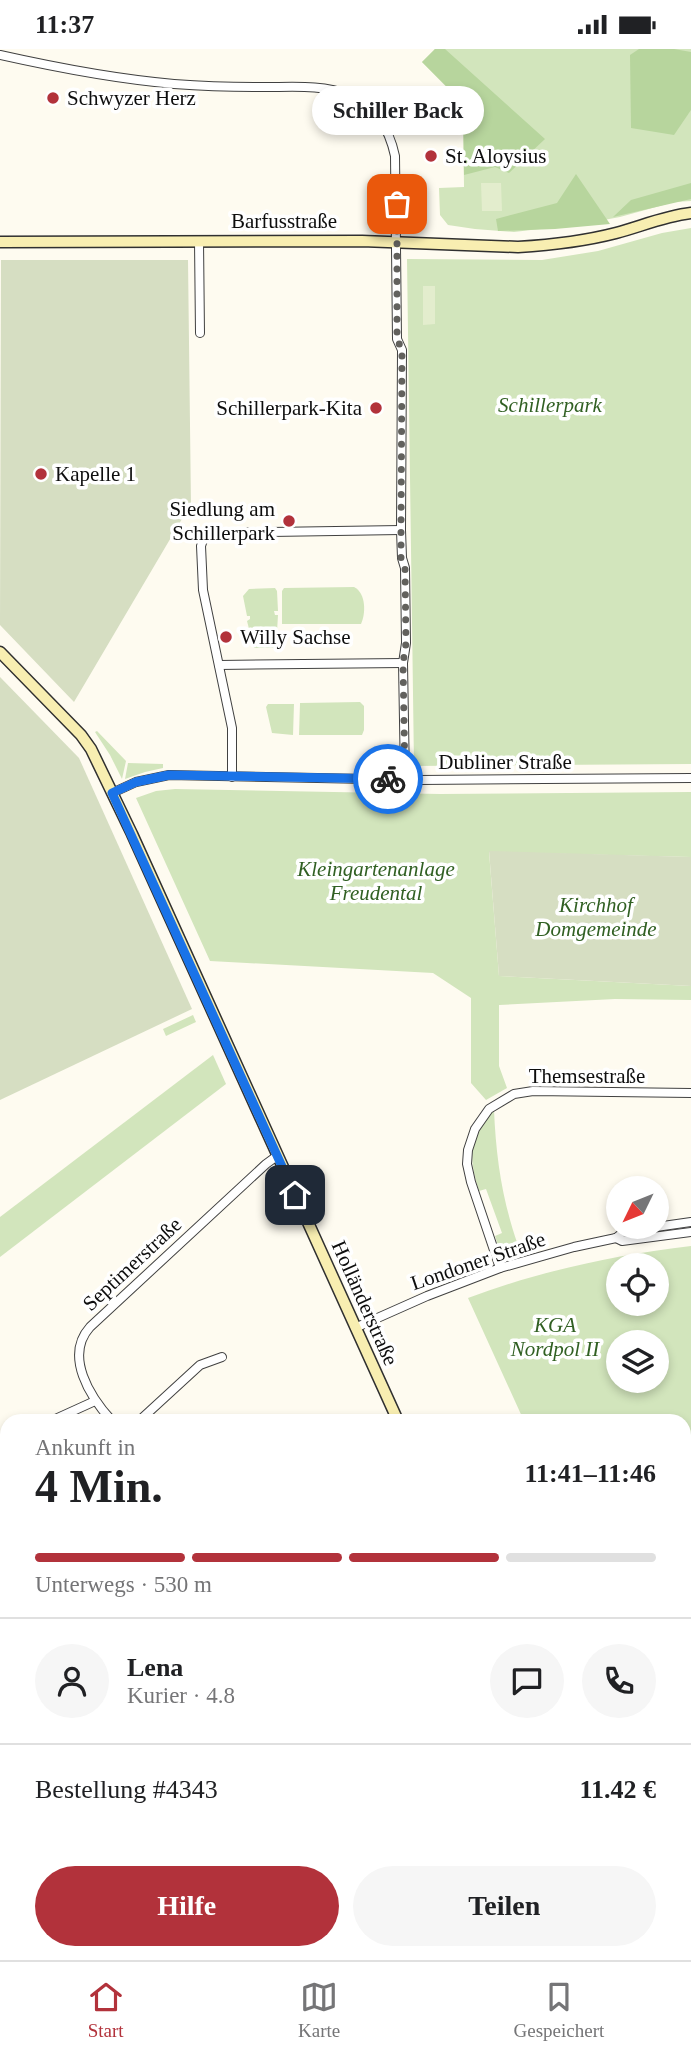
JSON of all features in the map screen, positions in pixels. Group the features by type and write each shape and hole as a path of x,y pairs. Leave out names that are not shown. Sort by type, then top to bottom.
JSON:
{"street":[{"path":"0,55 125,79 237,87 327,89 353,96 375,112 386,128 392,143 396,169 397,339 402,350 401,558 405,568 405,779"},
{"name":"Barfusstraße","path":"0,242 397,241 492,247 542,246 608,235 691,213"},
{"path":"199,241 200,333"},
{"path":"232,777 232,728 203,590 203,540 215,534 401,530"},
{"name":"Holländerstraße","path":"0,652 81,734 91,749 395,1414"},
{"path":"219,665 403,663"},
{"name":"Dubliner Straße","path":"112,793 136,782 169,775 405,779 691,778"},
{"name":"Themsestraße","path":"500,1268 471,1182 467,1157 472,1135 489,1109 514,1094 533,1091 691,1093"},
{"name":"Septimerstraße","path":"105,1414 95,1401 79,1359 79,1347 86,1331 277,1156"},
{"name":"Londoner Straße","path":"669,1225 691,1222"},
{"name":"Londoner Straße","path":"669,1235 691,1232"},
{"name":"Londoner Straße","path":"355,1328 500,1268 612,1239"},
{"name":"Londoner Straße","path":"618,1239 637,1239"},
{"path":"147,1414 201,1365 222,1357"},
{"path":"66,1414 95,1401"}],"green space":[{"path":"435,49 691,49 691,201 674,202 582,224 514,232 448,225 440,215 439,188 464,187 463,104 422,62"},
{"path":"435,49 445,49 545,139 509,173 495,167 464,175 463,103 422,62"},
{"path":"639,49 691,52 691,110 674,135 631,128 630,55"},
{"path":"576,174 610,224 498,231 496,219 557,203"},
{"path":"481,183 501,183 502,211 482,211"},
{"path":"691,183 691,199 613,217 631,200"},
{"name":"Schillerpark","path":"691,228 691,764 414,766 407,259 542,260 598,251 662,233"},
{"path":"1,260 188,260 191,507 74,702 0,625"},
{"path":"423,286 435,286 435,324 423,325"},
{"path":"354,587 361,594 364,604 361,624 282,624 284,588"},
{"path":"275,588 278,611 274,611 275,615 278,615 276,648 254,648 247,621 250,616 247,616 243,596 249,589"},
{"path":"0,677 79,758 192,1009 0,1100"},
{"path":"360,702 364,706 362,735 299,735 300,703"},
{"path":"268,704 294,704 293,735 272,733 266,707"},
{"path":"95,732 126,761 122,779"},
{"path":"128,763 163,764 163,768 125,779"},
{"name":"Kleingartenanlage Freudental","path":"175,789 440,794 691,792 691,857 489,852 499,976 691,986 691,1000 615,999 499,1005 499,1066 507,1088 486,1100 471,1083 471,998 433,973 210,961 136,798 156,791"},
{"name":"Kirchhof Domgemeinde","path":"489,851 691,857 691,986 499,976"},
{"path":"193,1015 196,1022 166,1036 163,1029"},
{"path":"213,1055 226,1084 0,1257 0,1217"},
{"path":"494,1110 501,1178 518,1245 500,1252 495,1236 502,1233 486,1189 479,1191 472,1158 475,1139"},
{"name":"KGA Nordpol II","path":"691,1246 691,1414 521,1414 468,1298 550,1272 606,1259 606,1316 669,1316 669,1253 644,1253"}],"way so far":[{"path":"388,779 405,779 405,568 401,558 402,350 397,339 397,204"}],"place":[{"name":"Schwyzer Herz","path":"53,98"},
{"name":"St. Aloysius","path":"431,156"},
{"name":"Schiller Back","path":"397,204"},
{"name":"Schillerpark-Kita","path":"376,408"},
{"name":"Kapelle 1","path":"41,474"},
{"name":"Siedlung am Schillerpark","path":"289,521"},
{"name":"Willy Sachse","path":"226,637"}],"route":[{"path":"295,1195 112,793 136,782 169,775 388,779"}]}
